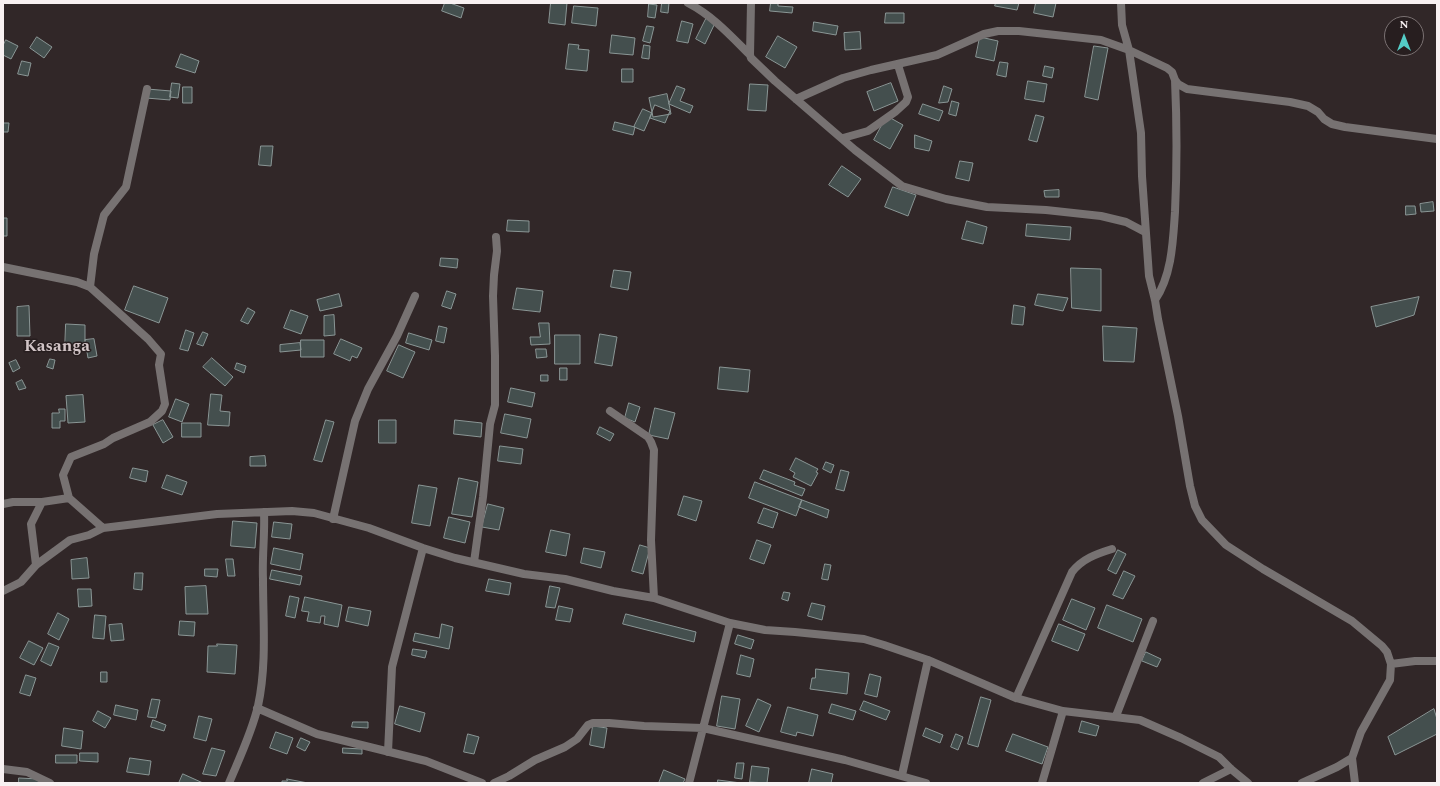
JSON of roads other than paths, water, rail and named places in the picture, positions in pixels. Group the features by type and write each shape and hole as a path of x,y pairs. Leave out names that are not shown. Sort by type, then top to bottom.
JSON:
{"street":[{"path":"688,3 720,24 753,60 796,99 843,138 855,150 902,186 946,199 981,206 1046,210 1101,216 1126,222 1145,232"},
{"path":"750,55 751,3"},
{"path":"1121,3 1122,25 1129,50 1141,133 1145,232 1149,276 1195,506 1202,520 1226,545 1241,556 1352,621 1387,652 1392,670 1390,680 1361,732 1352,758 1355,783"},
{"path":"796,99 843,78 937,55 984,34 998,31 1019,31 1102,40 1129,50 1167,68 1172,72 1175,80 1176,182 1173,244 1166,280 1155,300"},
{"path":"843,138 868,131 895,112 906,102 907,94 898,65"},
{"path":"1175,80 1178,84 1187,89 1290,102 1308,106 1328,121 1345,127 1437,139"},
{"path":"90,288 94,254 104,215 126,187 147,89"},
{"path":"474,562 483,496 490,424 495,405 493,296 497,251 496,237"},
{"path":"3,266 77,282 90,288 148,339 160,354 159,365 164,404 162,411 150,422 113,438 104,444 71,457 62,476 69,498 103,528"},
{"path":"334,519 355,421 368,389 415,296"},
{"path":"610,411 648,437 654,450 651,540 654,598"},
{"path":"3,504 13,502 42,502 69,498"},
{"path":"36,565 31,524 42,502"},
{"path":"3,591 21,582 36,565 70,540 89,535 103,528 217,514 305,511 369,528 423,548 474,562 524,574 566,579 613,591 654,598 730,623 766,630 864,639 912,653 1016,698 1063,710 1140,720 1219,757 1248,783"},
{"path":"229,783 257,708 263,673 265,647 262,555 265,534 264,512"},
{"path":"388,752 392,667 423,548"},
{"path":"1016,698 1072,572 1084,559 1112,549"},
{"path":"1116,716 1153,621"},
{"path":"689,783 730,623"},
{"path":"902,775 928,660"},
{"path":"1391,664 1415,661 1437,661"},
{"path":"257,708 317,734 426,761 482,783"},
{"path":"1042,783 1063,710"},
{"path":"494,783 509,776 535,760 565,747 577,739 588,725 593,723 703,728 845,760 926,783"},
{"path":"1302,783 1352,758"},
{"path":"3,769 27,772 50,783"},
{"path":"1203,783 1231,769"}],"district":[{"name":"Kasanga","path":"57,348"}]}
